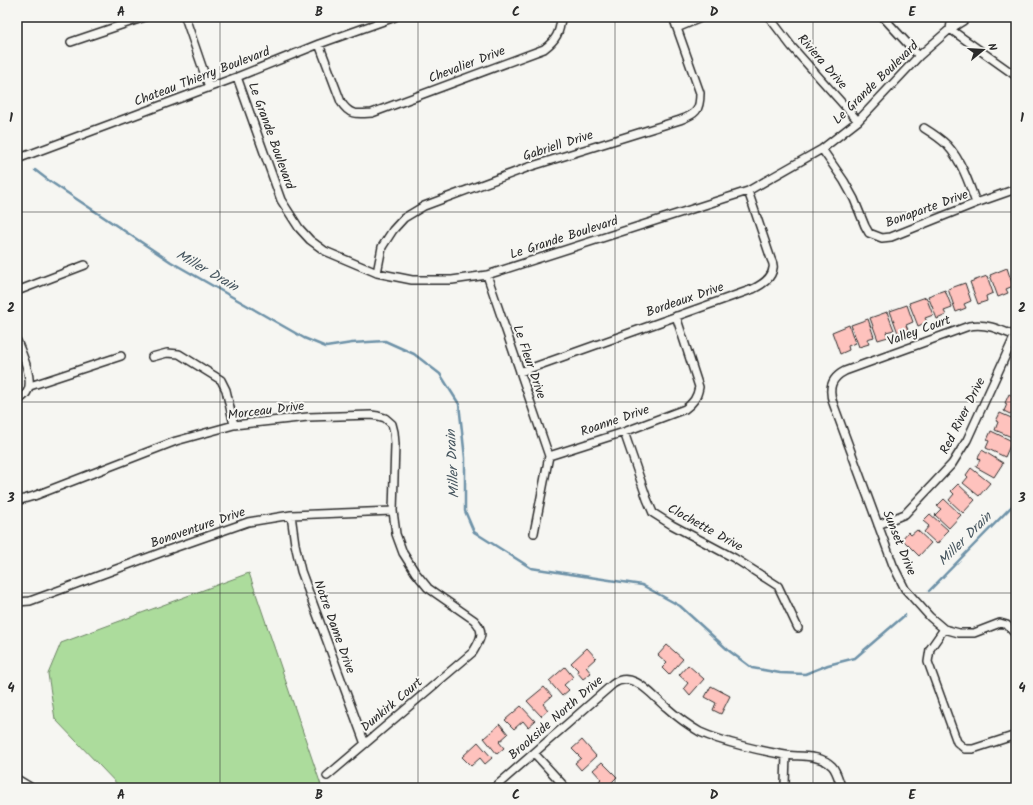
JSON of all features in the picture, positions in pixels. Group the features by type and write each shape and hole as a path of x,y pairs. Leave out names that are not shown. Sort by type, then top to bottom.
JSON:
{"street":[{"path":"71,42 145,17"},
{"path":"185,17 209,87"},
{"name":"Chateau Thierry Boulevard","path":"17,159 237,77 319,44 395,17"},
{"name":"Chevalier Drive","path":"319,44 345,109 351,113 372,113 544,49 557,37 561,17"},
{"name":"Gabriell Drive","path":"376,273 382,247 393,230 404,218 424,206 529,167 680,120 691,116 697,111 700,102 700,93 673,17"},
{"path":"677,28 704,17"},
{"name":"Riviera Drive","path":"769,17 792,47 858,121"},
{"path":"883,17 919,56"},
{"path":"952,17 950,29 1016,76"},
{"name":"Le Grande Boulevard","path":"237,77 281,200 290,215 310,240 325,251 376,273 412,280 452,280 487,275 748,191 822,149 858,121 919,56 950,29 968,17"},
{"path":"924,128 946,144 955,156 976,203"},
{"name":"Bonaparte Drive","path":"822,149 854,199 869,233 882,238 891,236 1016,189"},
{"name":"Bordeaux Drive","path":"520,372 753,289 763,284 768,279 773,269 771,258 748,191"},
{"path":"17,290 85,265"},
{"name":"Le Fleur Drive","path":"487,275 548,456"},
{"name":"Roanne Drive","path":"548,456 624,432 692,404 697,396 699,387 676,316"},
{"name":"Valley Court","path":"834,378 845,371 969,326 987,325 1015,335"},
{"name":"Red River Drive","path":"878,524 905,514 952,464 967,440 1015,335"},
{"path":"17,341 29,376 30,386 23,397 17,401"},
{"path":"152,356 179,354 221,380 226,390 234,425"},
{"path":"30,386 121,356"},
{"name":"Sunset Drive","path":"834,378 830,389 831,397 893,565 905,589 930,617 944,629 959,633 974,633 1000,623 1007,625 1016,635"},
{"name":"Morceau Drive","path":"17,501 34,496 176,441 234,425 308,417 370,415 385,418 392,424 394,432 393,511"},
{"name":"Clochette Drive","path":"624,432 653,512 672,525 734,558 778,586 798,628"},
{"path":"534,533 548,456"},
{"name":"Bonaventure Drive","path":"17,602 30,601 248,522 291,515 393,511"},
{"name":"Dunkirk Court","path":"327,776 473,652 480,640 482,632 479,625 474,620 428,588 415,572 403,553 396,534 393,511"},
{"name":"Notre Dame Drive","path":"291,515 294,544 301,571 365,744"},
{"path":"944,629 930,649 928,662 957,742 965,749 973,749 1016,735"},
{"name":"Brookside North Drive","path":"494,788 613,684 617,681 628,679 640,684 665,706 701,732 725,741 786,755 806,756 826,762 833,767 842,788"},
{"path":"534,753 566,788"},
{"path":"785,784 786,755"},
{"path":"17,779 32,788"}],"green space":[{"path":"249,573 322,788 121,788 55,719 48,674 61,643"}],"building":[{"path":"1007,268 1013,286 1006,289 1008,293 998,297 990,275"},
{"path":"987,276 993,293 986,296 987,301 978,304 970,282"},
{"path":"965,283 971,301 964,304 966,308 956,312 948,289"},
{"path":"945,290 952,308 944,311 946,315 937,319 928,296"},
{"path":"926,297 933,315 925,318 927,322 918,326 909,303"},
{"path":"907,305 913,322 906,325 908,330 898,333 890,311"},
{"path":"887,312 894,330 886,332 888,337 878,340 870,318"},
{"path":"868,319 874,337 867,339 869,344 859,347 851,325"},
{"path":"849,325 855,343 848,346 849,350 840,354 832,332"},
{"path":"1009,394 1016,398 1016,417 1004,411 1007,404 1005,403"},
{"path":"1000,413 1016,420 1016,435 1014,438 995,430 998,422 996,421"},
{"path":"991,431 1012,441 1005,457 986,448 989,441 987,440"},
{"path":"982,450 1003,463 994,477 976,467 980,460 978,458"},
{"path":"971,468 990,483 979,496 963,483 968,477 966,475"},
{"path":"958,484 975,500 963,513 949,500 954,494 951,491"},
{"path":"944,499 961,515 949,528 935,515 941,509 937,506"},
{"path":"930,514 948,530 937,544 924,532 929,526 923,521"},
{"path":"917,530 931,543 919,556 902,539 908,532 911,535"},
{"path":"667,645 683,659 669,675 662,668 667,663 658,655"},
{"path":"587,648 596,658 586,667 591,673 583,679 577,672 578,670 571,663"},
{"path":"688,665 704,679 690,695 684,688 688,683 679,675"},
{"path":"565,667 573,677 564,685 569,690 562,696 549,681"},
{"path":"711,686 730,696 721,714 713,710 716,703 705,697"},
{"path":"544,687 552,696 543,704 548,710 541,716 527,701"},
{"path":"521,706 535,721 528,727 523,721 514,729 505,720"},
{"path":"500,724 508,734 499,742 504,748 497,754 484,738"},
{"path":"582,740 596,756 581,770 575,763 581,758 572,749"},
{"path":"478,742 492,758 485,764 480,758 471,766 462,757"},
{"path":"602,762 617,777 606,788 599,788 596,784 601,779 593,770"}],"waterway":[{"name":"Miller Drain","path":"35,170 171,262 304,338 326,347 352,343 385,341 414,354 440,374 459,404 465,458 465,511 474,532 531,568 642,585 680,606 728,650 752,668 780,673 805,674 828,665 855,658 905,615"},
{"name":"Miller Drain","path":"929,591 1016,502"}]}
